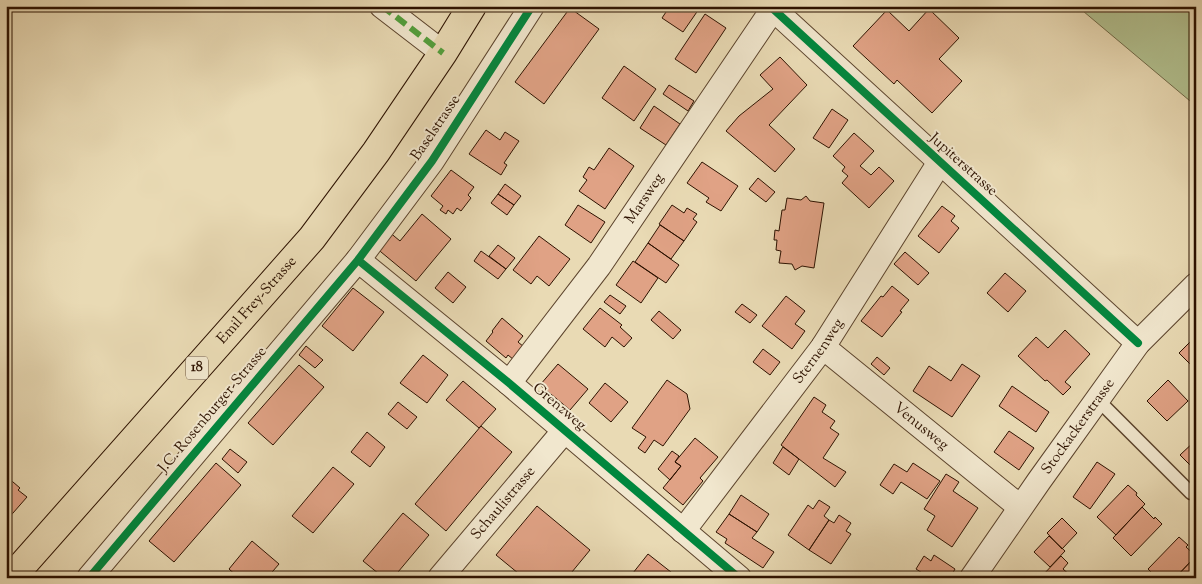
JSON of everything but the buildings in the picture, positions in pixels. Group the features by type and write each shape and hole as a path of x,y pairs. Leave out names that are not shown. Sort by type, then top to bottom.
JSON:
{"main road":[{"name":"18","path":"443,53 472,6"},
{"name":"Emil Frey-Strasse","path":"16,571 312,238 376,152 443,53"}],"street":[{"path":"382,6 443,53"},
{"name":"Baselstrasse","path":"358,260 432,161 532,6"},
{"name":"Jupiterstrasse","path":"772,8 1138,343"},
{"name":"Marsweg","path":"509,383 599,266 772,8"},
{"name":"Sternenweg","path":"684,531 823,346 940,162"},
{"name":"Grenzweg","path":"358,260 509,383 684,531 729,575"},
{"name":"J.C. Rosenburger-Strasse","path":"88,578 358,260"},
{"name":"Stockackerstrasse","path":"972,578 1020,507 1138,343 1196,285"},
{"name":"Venusweg","path":"823,346 1020,507"},
{"name":"Schaulistrasse","path":"440,578 565,430"}],"lane":[{"path":"1097,399 1191,493 1196,488"}],"green space":[{"path":"1077,6 1196,6 1196,106"}],"marked path":[{"path":"382,6 443,53"}],"cycle path":[{"path":"89,578 358,260 432,161 532,6"},
{"path":"770,6 1138,343"},
{"path":"358,260 509,383 739,578"}]}
